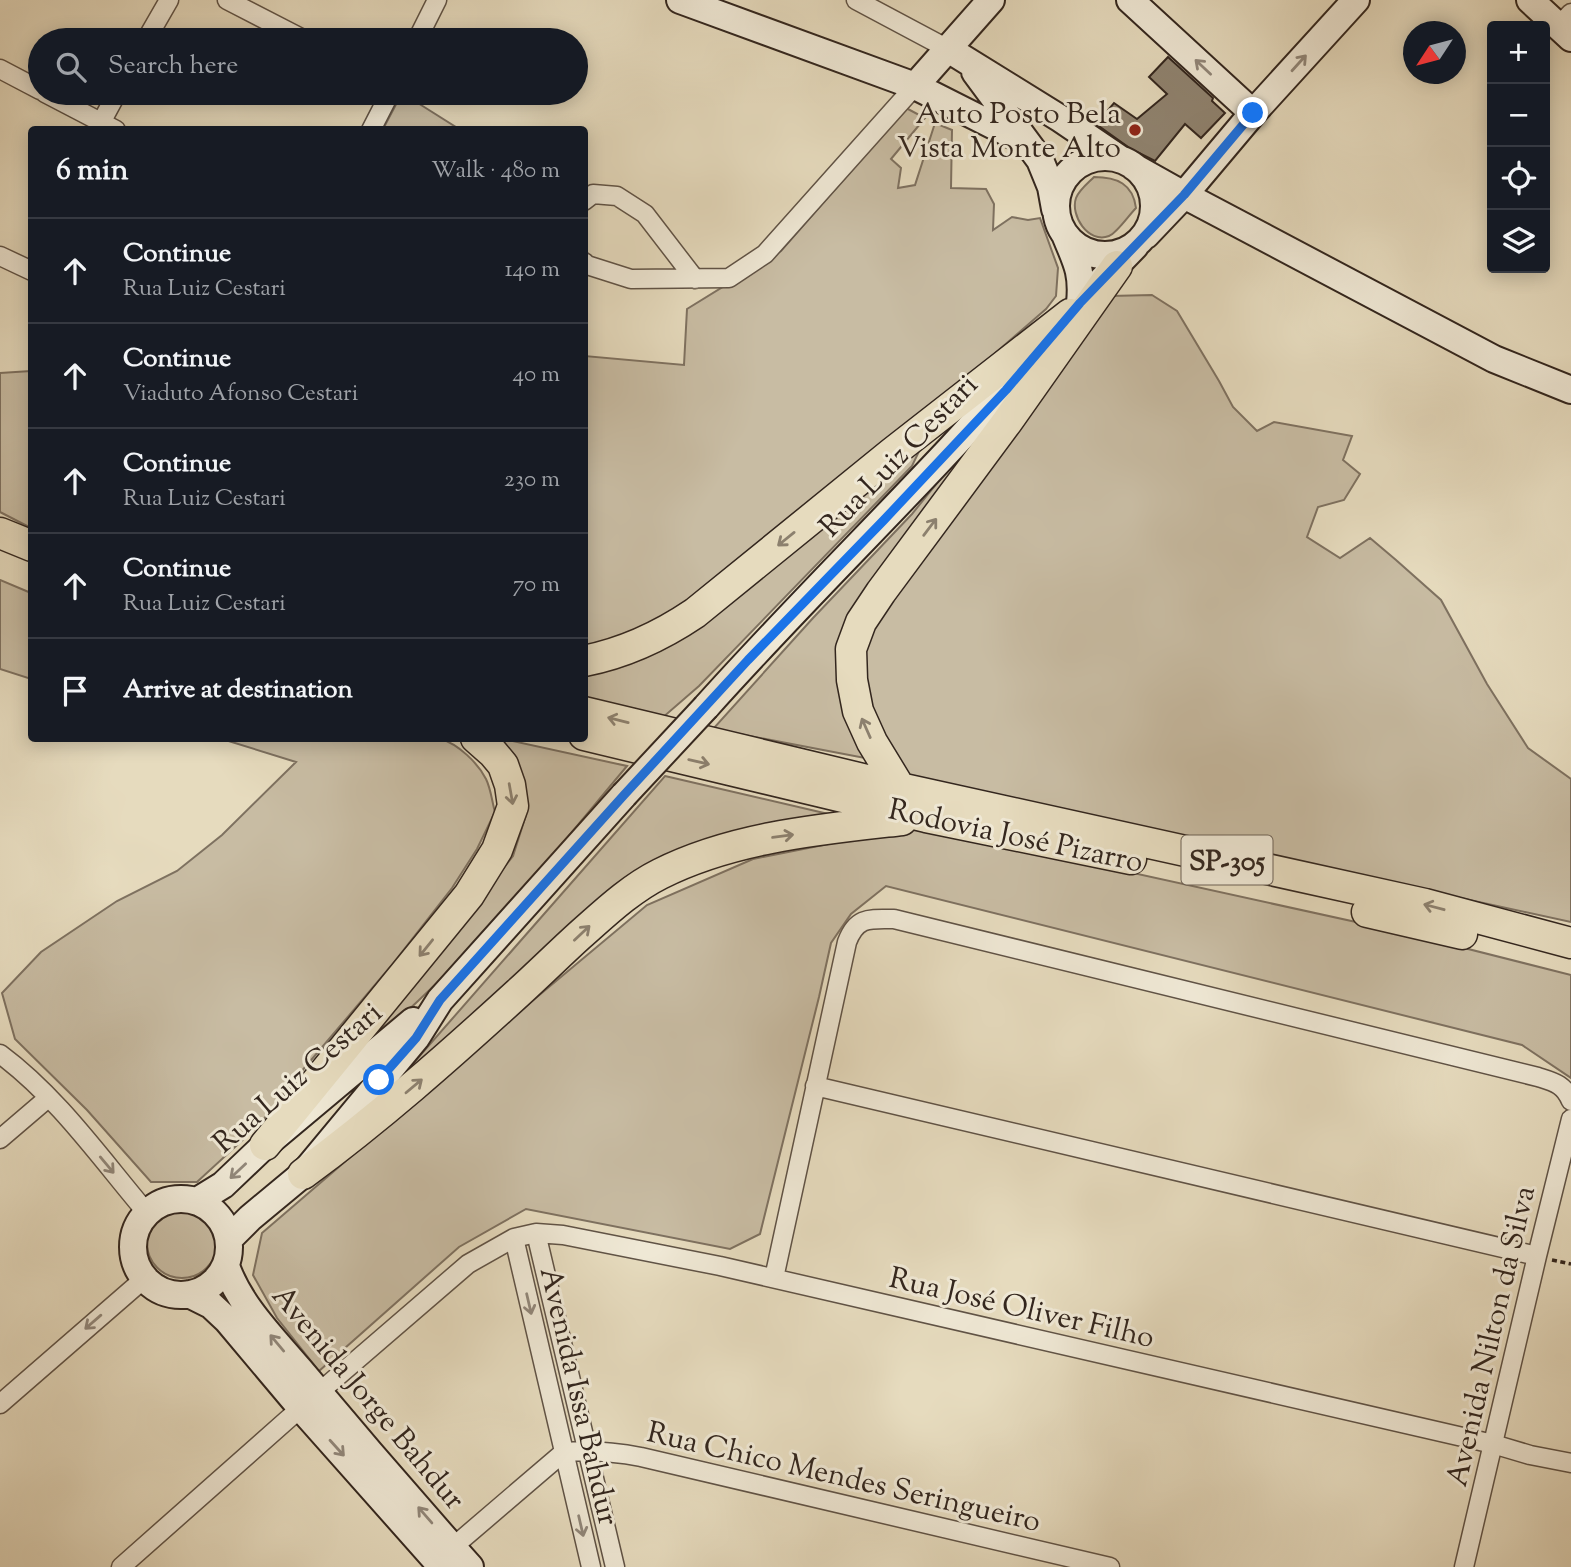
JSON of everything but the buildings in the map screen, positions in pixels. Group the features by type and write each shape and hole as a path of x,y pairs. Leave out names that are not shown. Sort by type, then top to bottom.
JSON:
{"main road":[{"path":"900,788 872,742 858,711 852,680 851,649 861,622 1133,249"},
{"path":"588,660 621,651 669,631 695,613 1075,309"},
{"path":"0,533 28,544"},
{"path":"0,552 28,564"},
{"name":"Rodovia José Pizarro","path":"588,713 900,788 1425,904 1571,943"},
{"name":"Rodovia José Pizarro","path":"588,736 926,817 1187,871 1571,960"},
{"path":"265,1145 469,895 497,850 513,806 510,785 503,765 481,742"},
{"path":"303,1174 351,1139 440,1065 622,899 658,875 726,848 766,839 926,817"}],"street":[{"path":"153,28 169,0"},
{"path":"227,0 282,28"},
{"path":"422,28 437,0"},
{"path":"680,0 915,86 1026,142"},
{"path":"856,0 956,54 1128,163 1184,195 1494,359 1571,390"},
{"path":"588,265 631,279 729,278 765,254 915,86 956,54 991,0"},
{"path":"1130,0 1253,113"},
{"name":"Rua Luiz Cestari","path":"229,1239 303,1174 416,1038 440,1000 757,651 1006,390 1075,309 1184,195 1253,113 1356,0"},
{"path":"1530,0 1567,26"},
{"path":"956,54 1040,160 1051,187 1060,223 1078,266 1082,285 1075,309"},
{"path":"0,69 28,84"},
{"path":"67,105 103,126"},
{"path":"105,126 113,105"},
{"path":"373,126 384,105"},
{"path":"1106,157 1128,163 1145,177 1152,191 1153,221 1133,249 1109,256 1081,250 1070,241 1060,223 1059,188 1066,176 1077,166 1091,159 1106,157"},
{"path":"588,198 593,194 617,196 645,214 695,279"},
{"path":"0,256 28,265"},
{"path":"774,1278 847,942 856,926 870,919 894,919 1538,1077 1564,1088 1571,1101"},
{"name":"Rua Luiz Cestari","path":"197,1201 223,1185 265,1145 440,1000"},
{"path":"0,1054 21,1070 66,1117 147,1213"},
{"path":"815,1086 1537,1256"},
{"path":"0,1139 48,1098"},
{"name":"Avenida Nilton da Silva","path":"1464,1567 1571,1119"},
{"path":"183,1198 197,1201 208,1207 225,1226 229,1239 226,1266 217,1279 204,1289 188,1294 172,1294 157,1288 145,1278 138,1267 133,1241 137,1228 154,1206 183,1198"},
{"name":"Rua José Oliver Filho","path":"121,1567 468,1264 514,1238 536,1233 592,1240 774,1278 1571,1463"},
{"name":"Avenida Issa Bahdur","path":"536,1233 615,1567"},
{"name":"Avenida Issa Bahdur","path":"514,1238 591,1567"},
{"name":"Avenida Jorge Bahdur","path":"226,1266 239,1295 310,1400 440,1560 470,1567"},
{"path":"0,1404 145,1278"},
{"name":"Avenida Jorge Bahdur","path":"188,1294 211,1306 310,1400"},
{"name":"Rua Chico Mendes Seringueiro","path":"564,1452 587,1450 641,1457 1110,1567"},
{"path":"440,1560 564,1452"}],"shaded area":[{"path":"396,105 421,105 454,126 385,126"},
{"path":"906,108 925,118 891,159 901,168 898,188 915,185 935,123 952,130 951,188 986,189 994,204 993,230 1012,217 1028,220 1040,218 1058,268 1056,296 1046,309 897,438 686,608 588,650 588,356 684,365 687,309 781,251"},
{"path":"1094,177 1117,180 1127,188 1134,200 1136,208 1109,236 1094,236 1078,220 1075,205 1077,195"},
{"path":"1152,295 1177,311 1233,407 1257,431 1274,422 1352,436 1343,460 1360,474 1344,500 1318,507 1307,537 1340,558 1370,538 1441,600 1487,684 1528,748 1571,779 1571,922 905,777 864,697 860,649 870,623 1110,296"},
{"path":"28,371 28,526 0,512 0,373"},
{"path":"924,441 912,466 699,686 661,719 588,700 588,667 616,662"},
{"path":"975,449 843,628 841,686 870,759 713,729 912,514 954,462"},
{"path":"0,580 28,592 28,678 0,669"},
{"path":"232,742 449,742 467,755 482,773 488,783 495,812 477,849 452,888 259,1125 197,1182 151,1182 87,1110 15,1039 2,993 41,952 117,901 177,871 222,835 296,762"},
{"path":"494,742 517,742 627,766 526,886 446,974 358,1053 513,856 526,815 517,760"},
{"path":"665,776 837,816 659,863 367,1116"},
{"path":"919,826 1397,931 1571,975 1571,1078 1522,1045 886,886 851,914 831,943 760,1234 730,1249 526,1209 459,1247 319,1371 277,1318 253,1275 262,1233 647,905 753,859"},
{"path":"182,1208 207,1218 217,1243 207,1268 182,1278 157,1268 147,1243 157,1218"}],"place":[{"name":"Auto Posto Bela Vista Monte Alto","path":"1135,130"}],"route":[{"path":"379,1080 416,1038 440,1000 624,795 748,660 1006,390 1098,283 1184,195 1253,113"}]}
